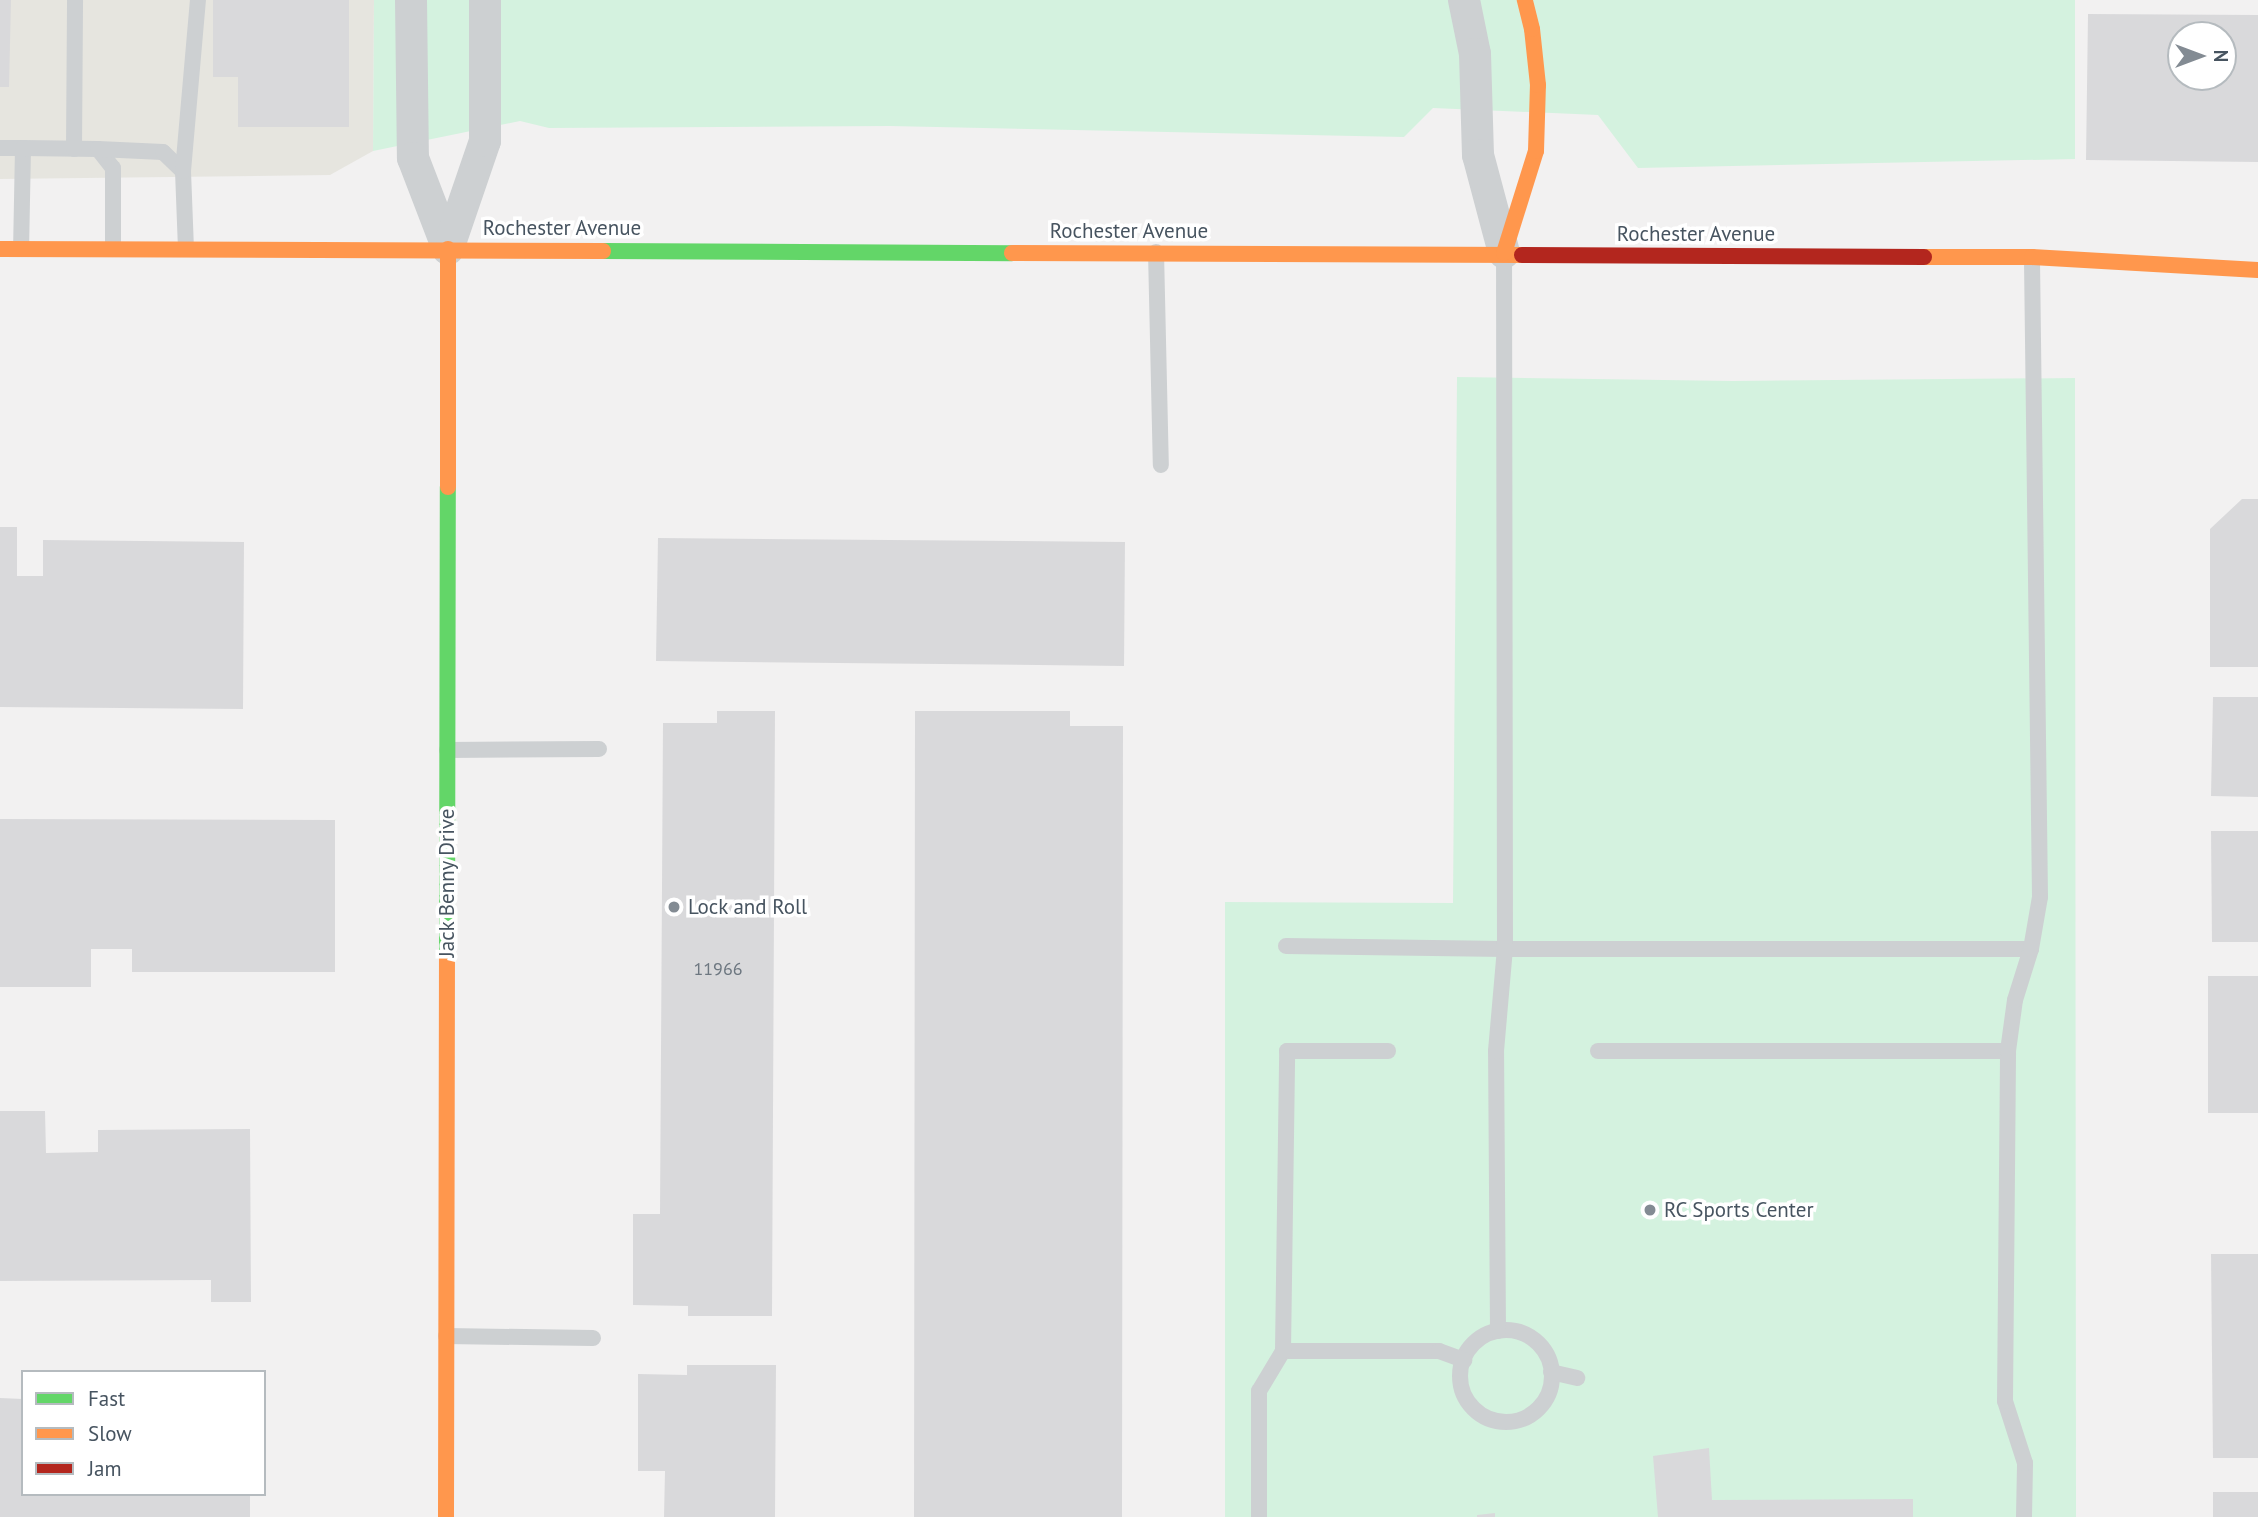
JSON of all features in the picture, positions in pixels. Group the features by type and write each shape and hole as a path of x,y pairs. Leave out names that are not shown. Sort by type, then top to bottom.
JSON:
{"main road":[{"path":"1504,253 1536,151 1538,85 1532,29 1525,0"},
{"name":"Rochester Avenue","path":"0,248 2032,257 2258,270"},
{"name":"Jack Benny Drive","path":"446,1517 448,248"}],"street":[{"name":"Jack Benny Drive","path":"411,0 413,158 448,248"},
{"name":"Jack Benny Drive","path":"448,248 485,141 485,0"},
{"path":"1464,0 1475,54 1478,155 1504,253"}],"lane":[{"path":"74,149 75,0"},
{"path":"186,248 183,171 198,0"},
{"path":"0,148 163,152 183,171"},
{"path":"21,248 23,148"},
{"path":"98,149 113,168 113,248"},
{"path":"1156,252 1161,465"},
{"path":"1498,1331 1496,1051 1505,949 1504,253"},
{"path":"2024,1517 2025,1462 2004,1401 2008,1051 2014,1000 2031,949 2040,897 2032,257"},
{"path":"447,750 599,749"},
{"path":"1286,946 1505,949 2031,949"},
{"path":"1259,1517 1259,1391 1283,1351 1287,1051 1388,1051"},
{"path":"1598,1051 2008,1051"},
{"path":"1498,1331 1522,1333 1536,1341 1546,1353 1551,1372 1548,1396 1528,1417 1500,1423 1485,1418 1465,1398 1460,1382 1464,1360 1477,1340 1498,1331"},
{"path":"446,1336 593,1338"},
{"path":"1283,1351 1439,1351 1464,1360"},
{"path":"1551,1372 1577,1378"}],"shaded area":[{"path":"0,0 374,0 373,151 330,175 0,179"}],"green space":[{"path":"374,0 2075,0 2075,159 1638,168 1598,115 1433,108 1404,137 890,126 549,128 520,121 373,151"},
{"name":"RC Sports Center","path":"1457,377 1733,381 2075,378 2076,1517 1225,1517 1225,902 1453,903"}],"building":[{"path":"0,0 11,0 9,87 0,87"},
{"path":"213,0 349,0 349,127 238,127 238,77 213,77"},
{"path":"2088,14 2258,15 2258,162 2086,160"},
{"path":"2242,499 2258,499 2258,667 2210,667 2210,529"},
{"path":"0,527 17,527 17,576 43,576 43,540 244,542 243,709 0,707"},
{"path":"658,538 1125,542 1124,666 656,661"},
{"path":"2213,697 2258,697 2258,797 2211,796"},
{"path":"717,711 775,711 772,1316 688,1316 688,1306 633,1305 633,1214 660,1214 663,723 717,723"},
{"path":"915,711 1070,711 1070,726 1123,726 1122,1517 914,1517"},
{"path":"0,819 335,820 335,972 132,972 132,949 91,949 91,987 0,987"},
{"path":"2211,831 2258,831 2258,942 2212,942"},
{"path":"2208,976 2258,976 2258,1113 2208,1113"},
{"path":"0,1111 45,1111 46,1153 98,1152 98,1130 250,1129 251,1302 211,1302 211,1280 0,1281"},
{"path":"2211,1254 2258,1254 2258,1458 2213,1458"},
{"path":"687,1365 776,1365 775,1517 664,1517 665,1471 638,1471 638,1374 687,1375"},
{"path":"0,1398 21,1399 21,1496 250,1496 250,1517 0,1517"},
{"path":"1709,1448 1712,1500 1913,1499 1913,1517 1658,1517 1653,1456"},
{"path":"2213,1492 2258,1492 2258,1517 2213,1517"},
{"path":"1495,1513 1495,1517 1477,1517 1477,1515"}],"traffic: fast":[{"path":"603,251 1012,253"},
{"path":"447,957 448,487"}],"traffic: slow":[{"path":"1504,253 1536,151 1538,85 1532,29 1525,0"},
{"path":"0,249 603,251"},
{"path":"448,249 448,487"},
{"path":"1012,253 1522,255"},
{"path":"1924,257 2032,257 2258,270"},
{"path":"446,1517 447,957"}],"traffic: jam":[{"path":"1522,255 1924,257"}],"place":[{"name":"Lock and Roll","path":"674,907"},
{"name":"RC Sports Center","path":"1650,1210"}]}
